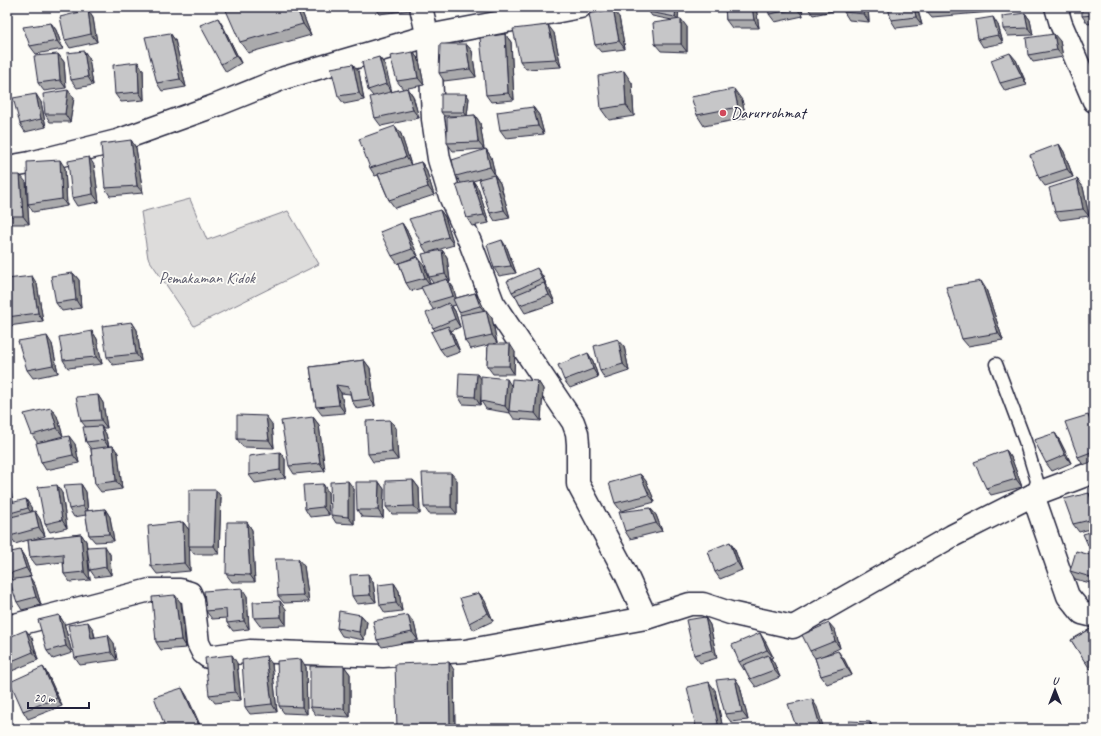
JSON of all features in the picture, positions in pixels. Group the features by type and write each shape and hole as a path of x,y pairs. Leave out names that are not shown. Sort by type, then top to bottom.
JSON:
{"street":[{"path":"421,7 431,56 433,119 439,159 450,196 470,242 493,304 573,422 577,433 578,444 578,484 625,572 646,618"},
{"path":"7,167 30,163 117,141 217,105 284,78 428,36 580,7"},
{"path":"1056,7 1061,24 1094,101"},
{"path":"7,626 150,590 180,590 190,593 193,600 198,643 203,653 208,657 250,651 383,656 465,651 646,618 690,604 704,604 730,613 794,627 952,536 1033,495 1094,472"},
{"path":"1033,495 1068,596 1082,614 1094,616"}],"lane":[{"path":"996,364 1025,441 1037,481 1033,495"}],"green space":[{"name":"Pemakaman Kidok","path":"190,199 207,240 288,211 319,264 194,326 148,258 141,212"}],"building":[{"path":"296,7 303,24 240,42 225,8"},
{"path":"650,7 676,7 675,17 649,12"},
{"path":"725,7 752,7 754,20 726,20"},
{"path":"768,7 797,7 797,9 769,14"},
{"path":"843,7 863,7 864,14 844,12"},
{"path":"888,7 914,7 916,17 891,20"},
{"path":"926,7 958,7 926,10"},
{"path":"1082,7 1094,7 1094,15 1082,16"},
{"path":"613,9 619,41 595,45 589,14"},
{"path":"88,10 91,34 65,40 60,17"},
{"path":"1025,13 1028,28 1003,29 1002,16"},
{"path":"993,17 998,35 978,39 975,20"},
{"path":"218,18 236,56 221,64 200,25"},
{"path":"681,19 681,44 655,44 653,23"},
{"path":"51,23 57,41 30,46 23,27"},
{"path":"548,25 556,59 520,61 513,29"},
{"path":"170,33 180,79 157,83 145,37"},
{"path":"505,34 508,93 486,95 480,38"},
{"path":"1054,34 1057,50 1028,55 1026,38"},
{"path":"440,44 466,44 470,69 439,73"},
{"path":"84,51 88,77 71,80 67,53"},
{"path":"413,52 418,78 397,81 390,56"},
{"path":"1010,53 1022,77 1000,83 991,60"},
{"path":"58,54 60,80 38,83 34,56"},
{"path":"379,57 386,84 368,90 362,62"},
{"path":"138,62 139,92 115,94 113,65"},
{"path":"353,64 359,93 338,96 331,68"},
{"path":"624,71 626,105 601,109 598,76"},
{"path":"407,88 413,110 375,118 370,97"},
{"path":"734,89 738,107 697,115 691,97"},
{"path":"68,90 65,114 45,114 43,94"},
{"path":"36,94 41,119 20,124 13,98"},
{"path":"441,94 466,94 464,112 441,112"},
{"path":"533,107 538,126 500,130 497,112"},
{"path":"475,115 478,142 447,143 447,117"},
{"path":"395,126 406,157 370,168 359,139"},
{"path":"131,140 137,186 105,188 101,144"},
{"path":"1059,144 1067,169 1039,178 1030,155"},
{"path":"486,149 490,167 456,176 452,160"},
{"path":"89,157 93,194 72,198 68,161"},
{"path":"60,160 62,199 28,204 27,162"},
{"path":"421,162 428,187 389,200 378,174"},
{"path":"7,175 20,175 23,216 7,216"},
{"path":"494,175 504,210 490,213 479,179"},
{"path":"1077,179 1083,209 1055,212 1049,188"},
{"path":"473,181 484,215 467,218 456,184"},
{"path":"440,210 448,237 422,245 409,219"},
{"path":"402,223 412,249 392,256 380,232"},
{"path":"502,240 511,266 494,268 487,245"},
{"path":"442,250 445,274 429,277 422,254"},
{"path":"418,257 425,278 406,283 399,263"},
{"path":"537,268 542,278 512,292 507,281"},
{"path":"73,273 76,300 56,303 51,276"},
{"path":"32,276 38,313 7,317 7,279"},
{"path":"447,279 453,296 429,303 421,287"},
{"path":"981,281 998,333 962,339 946,287"},
{"path":"544,283 549,295 520,305 515,295"},
{"path":"475,293 480,306 459,312 453,299"},
{"path":"449,303 455,319 433,328 426,313"},
{"path":"486,310 492,335 465,341 460,315"},
{"path":"132,322 136,354 107,357 102,326"},
{"path":"448,326 455,344 440,349 431,332"},
{"path":"92,331 96,357 63,360 59,337"},
{"path":"47,336 53,365 27,370 18,341"},
{"path":"618,339 623,364 600,371 594,346"},
{"path":"488,344 510,344 509,366 487,366"},
{"path":"588,353 593,369 564,380 558,365"},
{"path":"364,360 370,399 352,401 349,387 336,385 339,405 316,407 310,367"},
{"path":"459,373 477,374 475,397 458,396"},
{"path":"481,376 507,379 505,406 481,401"},
{"path":"512,379 538,381 535,413 509,411"},
{"path":"98,395 101,420 81,421 76,397"},
{"path":"51,408 57,428 32,435 24,414"},
{"path":"237,415 266,416 269,440 237,439"},
{"path":"1088,415 1094,431 1094,451 1078,457 1065,422"},
{"path":"313,417 320,463 289,466 281,421"},
{"path":"390,420 392,452 368,454 366,421"},
{"path":"101,426 104,440 86,442 83,427"},
{"path":"1055,433 1065,455 1046,463 1034,440"},
{"path":"69,436 73,455 41,462 36,443"},
{"path":"113,446 116,481 95,484 91,449"},
{"path":"1006,450 1016,479 986,488 974,462"},
{"path":"280,452 280,470 249,475 249,456"},
{"path":"422,473 451,473 451,507 424,507"},
{"path":"640,474 649,495 615,503 609,483"},
{"path":"413,480 414,506 386,507 386,481"},
{"path":"348,481 348,517 331,515 330,482"},
{"path":"356,482 379,482 378,510 357,510"},
{"path":"81,484 83,506 69,509 64,485"},
{"path":"323,484 323,507 305,509 303,485"},
{"path":"57,485 62,520 45,524 38,487"},
{"path":"189,490 216,490 214,546 189,546"},
{"path":"1089,493 1094,509 1094,519 1073,524 1064,499"},
{"path":"26,499 28,508 7,514 7,504"},
{"path":"650,508 656,523 625,531 619,512"},
{"path":"105,509 109,534 89,535 85,511"},
{"path":"35,511 39,528 10,536 7,530 7,518"},
{"path":"183,522 184,563 151,566 148,526"},
{"path":"227,522 247,522 250,575 226,574"},
{"path":"1094,531 1094,544 1088,545 1083,534"},
{"path":"81,534 84,572 64,574 63,554 30,557 28,540"},
{"path":"730,542 737,562 715,572 708,551"},
{"path":"105,546 106,567 90,570 87,547"},
{"path":"20,550 26,568 8,574 7,553"},
{"path":"1076,551 1094,556 1094,578 1070,571"},
{"path":"275,559 298,559 303,595 278,596"},
{"path":"368,574 370,595 352,596 350,575"},
{"path":"30,577 36,597 17,602 9,580"},
{"path":"394,583 396,603 380,605 378,585"},
{"path":"242,588 244,621 227,623 226,609 206,611 204,591"},
{"path":"479,593 488,613 469,623 460,598"},
{"path":"175,595 181,640 156,642 152,597"},
{"path":"280,601 281,617 254,618 253,602"},
{"path":"339,611 361,615 359,632 337,628"},
{"path":"59,615 66,646 47,651 38,620"},
{"path":"408,615 412,632 377,640 373,621"},
{"path":"705,617 712,650 694,655 686,620"},
{"path":"88,622 91,638 108,635 111,652 75,658 68,625"},
{"path":"829,623 835,641 810,651 802,635"},
{"path":"1094,627 1094,657 1085,662 1071,640"},
{"path":"26,630 33,652 7,663 7,638"},
{"path":"760,633 767,650 739,662 732,645"},
{"path":"838,651 847,668 821,676 815,658"},
{"path":"232,655 235,692 209,695 205,658"},
{"path":"768,655 774,670 750,679 743,665"},
{"path":"266,656 272,704 245,707 242,660"},
{"path":"301,659 302,707 279,706 277,661"},
{"path":"449,662 450,729 397,728 395,664"},
{"path":"310,666 344,666 344,709 310,707"},
{"path":"43,667 57,698 23,711 10,682"},
{"path":"735,678 742,712 725,714 716,680"},
{"path":"709,682 718,724 696,727 687,687"},
{"path":"182,688 200,728 166,729 154,697"},
{"path":"812,699 821,729 797,729 788,704"},
{"path":"849,721 870,722 870,729 849,729"},
{"path":"241,725 242,729 228,729"}],"place":[{"name":"Darurrohmat","path":"723,113"}]}
